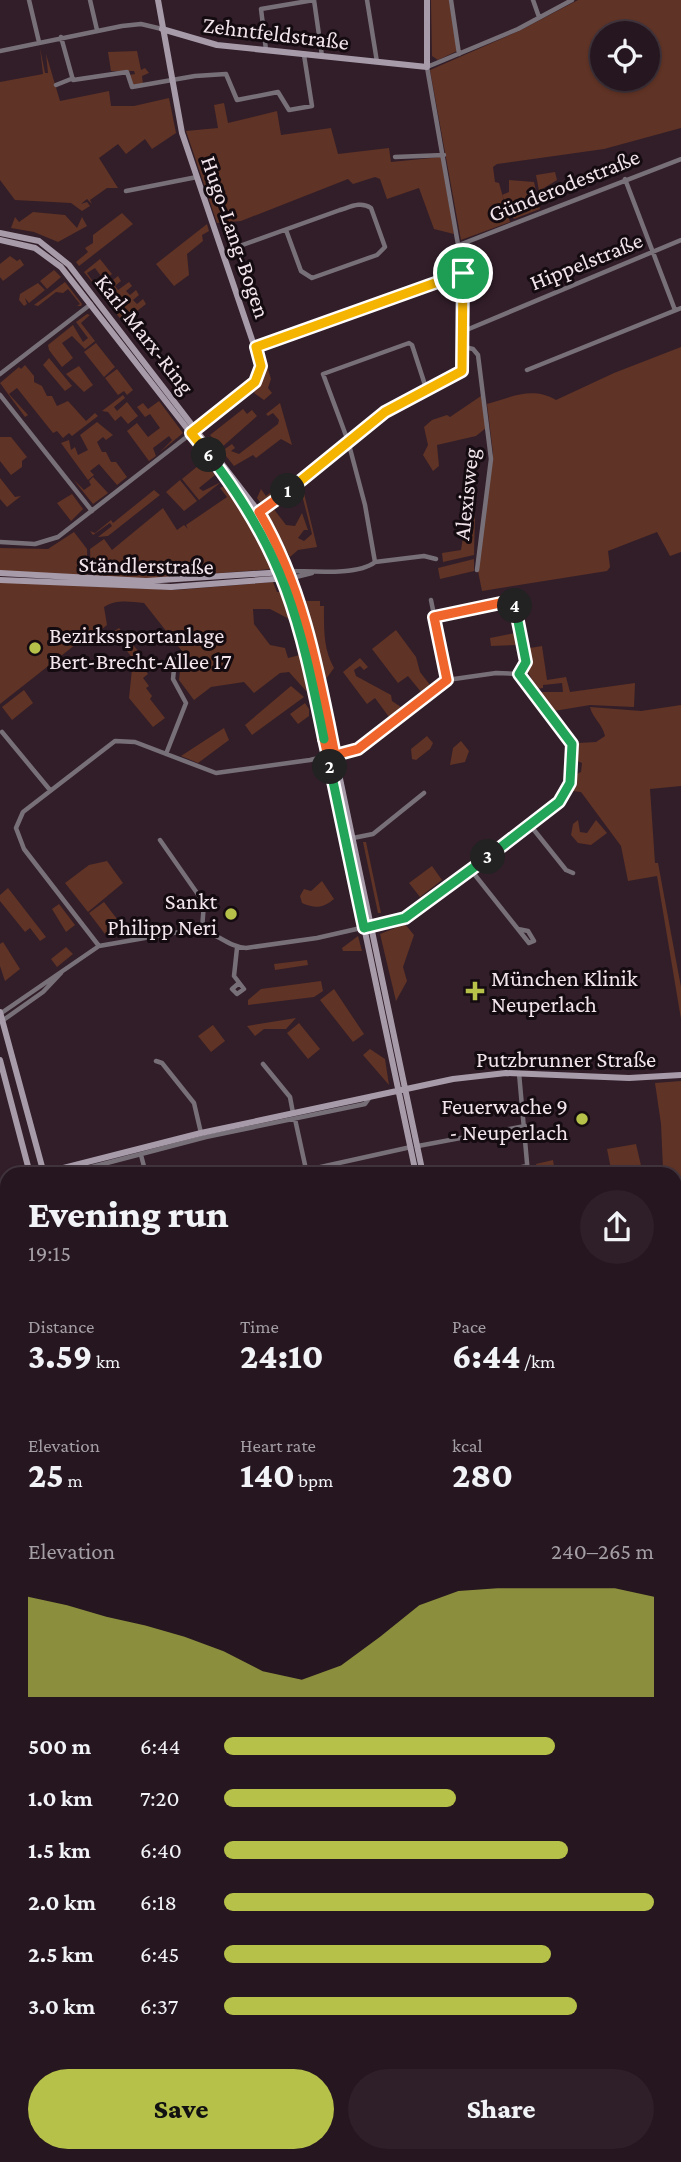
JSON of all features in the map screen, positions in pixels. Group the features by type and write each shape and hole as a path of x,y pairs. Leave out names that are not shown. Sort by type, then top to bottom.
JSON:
{"main road":[{"name":"Hugo-Lang-Bogen","path":"158,0 182,133 261,366 255,382 194,431"},
{"path":"427,0 427,66"},
{"name":"Zehntfeldstraße","path":"162,29 202,43 377,63 427,66"},
{"name":"Karl-Marx-Ring","path":"0,233 29,238 52,249 259,512 287,575 304,642 331,756 414,1147"},
{"name":"Karl-Marx-Ring","path":"0,240 27,245 47,254 93,302"},
{"name":"Karl-Marx-Ring","path":"194,431 248,509 287,575"},
{"name":"Ständlerstraße","path":"0,573 146,581 287,575"},
{"name":"Ständlerstraße","path":"0,580 171,587 287,575"},
{"name":"Karl-Marx-Ring","path":"331,756 353,838 368,928"},
{"path":"0,1017 41,1167"},
{"path":"0,1060 28,1167"},
{"name":"Putzbrunner Straße","path":"84,1167 201,1133 294,1116 402,1089 474,1076 519,1073 629,1078 681,1075"},
{"path":"414,1147 415,1167"},
{"path":"414,1147 421,1167"}],"street":[{"path":"29,0 39,42"},
{"path":"90,0 97,30"},
{"path":"266,51 261,9 314,0 322,57"},
{"path":"367,0 377,63"},
{"path":"451,0 459,54"},
{"path":"533,0 539,17"},
{"path":"259,512 385,412 460,373 464,347 463,273 427,66 459,54 572,0"},
{"name":"Zehntfeldstraße","path":"0,51 137,24 162,29"},
{"path":"61,37 72,79"},
{"path":"56,85 72,79 127,72 132,87 226,74 237,100 278,92 287,110 312,106 304,55"},
{"path":"395,157 444,155"},
{"name":"Günderodestraße","path":"459,245 681,159"},
{"path":"126,191 197,177"},
{"path":"527,370 678,309 625,179"},
{"path":"223,252 286,230 365,204 373,211 385,247 377,255 312,278 301,271 286,230"},
{"name":"Hippelstraße","path":"464,331 681,240"},
{"path":"256,347 463,273"},
{"path":"0,374 93,302"},
{"path":"375,562 365,505 348,441 323,374 410,344 427,391"},
{"name":"Alexisweg","path":"464,347 473,349 478,355 490,444 491,467 477,570"},
{"path":"0,395 92,511"},
{"path":"0,542 36,544 52,540 194,431"},
{"path":"287,575 342,571 375,562 424,556 436,559"},
{"path":"430,600 447,680"},
{"path":"434,617 513,602 526,662 519,674"},
{"path":"166,754 186,702 173,679 175,659"},
{"path":"99,946 24,849 17,835 17,823 23,812 115,741 127,740 216,773 331,756 358,749 447,680 496,673 519,674"},
{"path":"0,1017 99,946 125,939 202,929 237,948 289,943 405,918 530,825 565,794 570,783 573,747 519,674"},
{"path":"2,732 50,790"},
{"path":"353,838 373,834 424,793"},
{"path":"530,825 566,870 573,873"},
{"path":"160,840 204,901 202,929"},
{"path":"471,870 518,929"},
{"path":"237,948 234,974 239,983"},
{"path":"156,1061 162,1063 194,1103 201,1133"},
{"path":"263,1064 290,1097 305,1167"},
{"path":"519,1073 527,1166 522,1167"},
{"name":"Putzbrunner Straße","path":"89,1167 294,1116"},
{"path":"328,1167 525,1126"},
{"path":"141,1155 144,1167"}],"shaded area":[{"path":"431,0 449,0 457,51 438,60 432,56"},
{"path":"578,0 681,0 681,128 604,149 497,164 493,167 495,182 499,183 510,222 461,240 430,70 519,31"},
{"path":"40,48 45,73 48,73 46,54 60,101 109,91 111,106 134,106 169,98 176,133 152,149 145,139 126,154 118,144 99,158 118,188 107,188 90,200 92,204 87,199 81,204 87,202 90,206 82,211 71,203 15,200 0,180 0,82 43,74"},
{"path":"137,51 141,70 145,68 149,73 142,76 143,84 133,85 129,75 135,74 134,71 111,71 108,52"},
{"path":"224,103 228,123 277,111 281,135 331,128 338,154 389,148 391,162 441,157 454,234 434,229 419,188 387,199 380,179 375,177 353,184 348,179 241,221 217,223 186,131 218,128 214,105"},
{"path":"555,172 557,180 539,191 536,175"},
{"path":"509,180 534,182 540,209 514,219 502,195 509,192"},
{"path":"33,212 65,215 77,228 82,217 87,226 58,242 34,232 11,228 15,217 19,222"},
{"path":"122,213 133,224 79,266 76,262 88,252 85,248 93,243 93,235"},
{"path":"207,224 209,231 202,235 203,241 187,254 189,275 174,286 156,264"},
{"path":"10,256 17,261 20,259 24,265 3,281 0,277 0,264"},
{"path":"100,259 112,274 104,280 95,268 87,273 96,286 100,286 97,288 84,272"},
{"path":"54,270 61,277 47,289 40,281"},
{"path":"118,276 121,281 115,286 118,290 129,282 132,286 126,291 130,295 136,290 139,295 133,300 137,304 143,299 146,304 127,319 134,332 132,334 99,291"},
{"path":"65,282 82,304 81,306 77,306 80,304 68,289 63,293 56,292 38,306 34,305"},
{"path":"38,283 45,290 29,303 25,298 27,304 24,306 19,300 20,294"},
{"path":"87,314 90,315 81,323 95,341 85,349 72,336 62,343 73,358 62,367 48,345 73,325 83,342 88,338 76,322"},
{"path":"96,343 115,367 104,377 84,352"},
{"path":"681,347 681,552 670,556 657,532 608,551 610,567 607,571 482,591 478,571 493,453 487,404 530,393 556,400 614,373"},
{"path":"49,358 72,386 65,391 43,365"},
{"path":"266,363 271,379 268,388 272,393 264,400 254,393 264,376"},
{"path":"25,365 34,376 34,382 42,386 47,396 52,396 57,406 68,401 86,421 95,413 98,416 72,436 69,433 63,438 57,431 53,433 17,388 9,394 28,415 25,417 0,383"},
{"path":"79,366 93,385 84,392 66,374"},
{"path":"117,369 133,390 127,395 124,391 118,395 105,378"},
{"path":"123,395 125,398 114,407 117,411 127,402 138,416 128,424 121,416 115,421 108,412 102,411"},
{"path":"481,396 486,428 476,436 437,445 439,466 433,471 423,455 428,445 424,427 432,420 447,415 450,417"},
{"path":"159,401 183,433 159,453 172,440 169,436 153,448 156,456 149,461 127,431 137,423 148,437 160,428 150,414 145,417 137,407 143,403 148,409"},
{"path":"280,403 292,445 281,439 256,458 253,455 234,466 222,451 232,444 235,448 231,451 239,454 278,424 279,420 273,413 268,416 266,414"},
{"path":"243,409 247,414 252,410 257,416 221,448 210,435"},
{"path":"97,422 113,435 106,440 103,437 97,442 102,452 106,452 111,462 116,462 127,477 117,485 99,464 90,471 94,475 88,480 61,443 69,440 71,450 75,447 78,455 88,450 80,435"},
{"path":"0,437 11,437 27,457 22,461 22,467 11,475 0,461"},
{"path":"204,461 215,475 199,488 203,491 221,482 199,500 182,479"},
{"path":"294,475 296,478 267,501 260,502 257,498 261,489 266,496"},
{"path":"93,477 108,493 93,504 73,479 84,490 91,485 89,481"},
{"path":"0,478 15,497 21,496 7,507 0,499"},
{"path":"180,480 197,501 184,511 166,492"},
{"path":"302,485 317,547 298,550 290,557 267,512 273,508 286,525 295,526 302,513 308,530 304,530 298,538 304,541 312,534 300,487"},
{"path":"224,486 250,523 272,569 145,579 91,577 90,549 104,539 112,550 163,508 177,530 184,525 188,529 186,525 227,497 220,488"},
{"path":"154,490 160,495 108,536 98,537 112,526 110,523 93,535 90,531 95,533 111,520 113,523"},
{"path":"72,494 83,509 71,521 57,503"},
{"path":"472,510 475,517 474,555 443,562 442,553 461,550 467,511"},
{"path":"74,532 87,549 88,577 0,571 0,548 48,549"},
{"path":"474,559 474,571 440,579 438,568"},
{"path":"0,582 176,590 273,582 277,592 283,592 291,620 270,609 253,609 254,624 270,645 285,648 288,658 300,655 307,692 289,672 280,673 254,693 244,682 211,687 194,700 179,680 182,651 144,603 124,602 104,607 107,625 102,629 99,626 0,704"},
{"path":"306,601 320,601 320,606 324,606 326,646 334,668 326,679"},
{"path":"119,628 144,658 140,663 148,674 143,678 149,686 146,688 152,696 150,699 165,718 153,727 129,698 133,659 113,632"},
{"path":"396,630 416,657 420,672 430,685 421,692 408,676 398,683 372,649"},
{"path":"515,633 518,645 491,646 490,638"},
{"path":"542,646 547,680 566,677 570,692 635,683 634,707 590,705 554,711 538,692 563,692 562,683 543,685 543,688 536,689 528,671 532,665 530,648"},
{"path":"360,658 368,667 364,670 360,666 354,670 356,676 391,695 392,701 401,707 389,717 375,698 367,704 343,672"},
{"path":"291,686 304,697 252,735 245,725"},
{"path":"24,690 33,703 12,720 2,707"},
{"path":"305,703 309,716 298,724 290,714"},
{"path":"681,705 681,786 650,789 655,863 658,863 681,987 681,1019 657,876 628,881 621,846 581,792 573,791 575,775 581,772 582,763 577,761 578,743 596,742 605,736 590,707 641,711"},
{"path":"224,728 229,740 198,763 181,756"},
{"path":"427,736 433,743 430,749 416,760 412,759 411,749"},
{"path":"461,741 469,751 465,762 450,765 453,748"},
{"path":"578,820 580,832 587,833 596,820 607,833 591,845 578,843 571,835 573,824"},
{"path":"363,842 366,842 381,913 378,913"},
{"path":"107,861 123,883 88,912 65,883 89,865"},
{"path":"432,866 442,880 420,897 409,883"},
{"path":"322,881 334,899 319,907 302,903 300,896 304,889 311,891"},
{"path":"8,888 46,937 40,941 30,928 25,932 0,901 0,895"},
{"path":"104,902 120,923 105,934 89,913"},
{"path":"59,904 75,925 66,932 52,909"},
{"path":"405,924 414,935 403,967 407,981 396,1001 380,934"},
{"path":"358,936 362,951 343,951 342,948"},
{"path":"3,942 20,969 5,981 0,966 0,944"},
{"path":"66,947 73,954 57,967 51,959"},
{"path":"307,960 308,965 275,970 274,964"},
{"path":"321,981 323,991 314,997 248,1005 248,1000 261,989"},
{"path":"334,989 364,1034 353,1042 320,1000"},
{"path":"296,1018 286,1029 264,1029 255,1036 247,1026"},
{"path":"299,1023 320,1049 308,1059 287,1033"},
{"path":"213,1025 225,1041 211,1052 198,1036"},
{"path":"370,1049 385,1059 389,1085 363,1055"},
{"path":"681,1081 681,1167 663,1167 661,1124 655,1083"},
{"path":"636,1144 641,1167 611,1167 607,1149"},
{"path":"553,1160 554,1167 536,1167 536,1164"}],"place":[{"name":"Bezirkssportanlage Bert-Brecht-Allee 17","path":"35,648"},
{"name":"Sankt Philipp Neri","path":"231,914"},
{"name":"München Klinik Neuperlach","path":"475,991"},
{"name":"Feuerwache 9 - Neuperlach","path":"582,1119"}],"route":[{"path":"463,273 256,347 261,366 255,382 191,433 244,503 282,572 304,642 328,757 358,749 447,680 434,617 510,601 514,605 526,662 519,674 572,744 570,783 559,802 405,918 364,928 328,757 335,755 309,631 289,571 259,512 385,412 460,373 463,369 464,352 463,273"}]}
